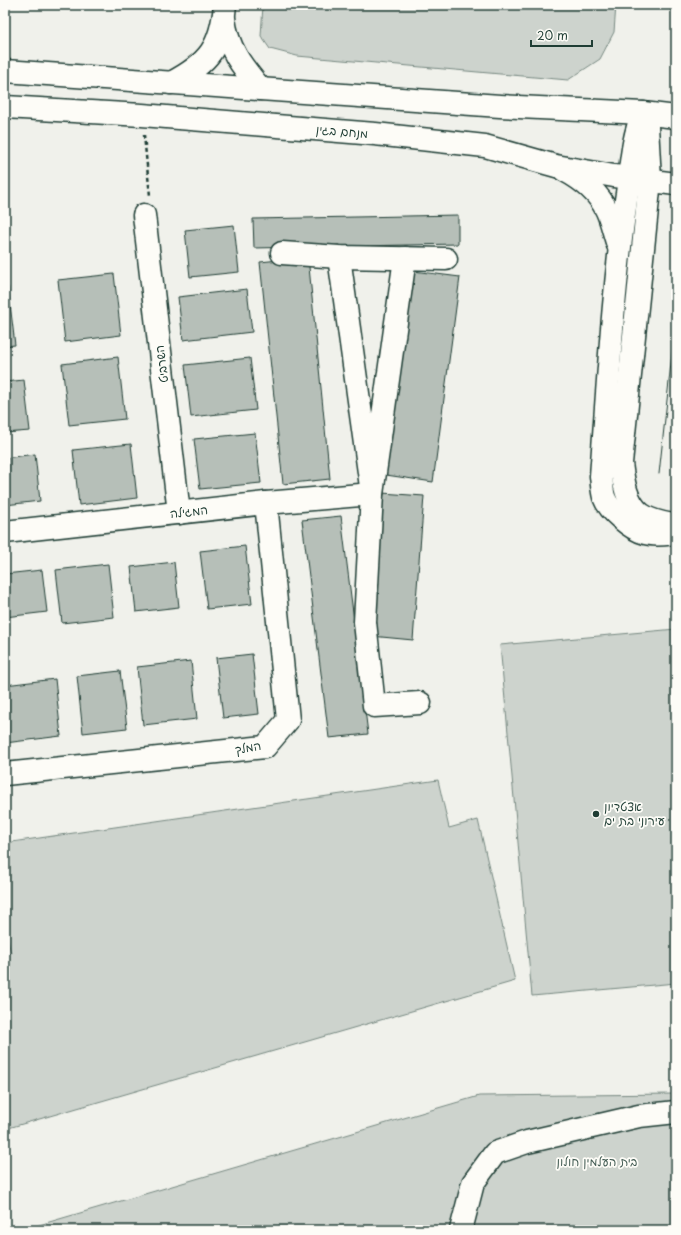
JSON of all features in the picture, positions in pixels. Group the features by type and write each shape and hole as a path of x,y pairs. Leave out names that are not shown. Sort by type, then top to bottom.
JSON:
{"street":[{"path":"171,82 197,68 206,59 218,40 224,11"},
{"path":"224,11 225,32 233,50 244,69 261,89"},
{"path":"5,71 500,106 643,113 676,117"},
{"name":"מנחם בגין","path":"5,107 142,115 375,134 484,146 556,166 676,184"},
{"path":"643,113 637,128 633,146 640,179 621,463 623,481 632,504 641,514 657,522 676,526"},
{"path":"556,166 580,179 601,201 607,212 619,250"},
{"path":"640,179 619,250 601,476 602,488 605,499 622,520 646,533 676,533"},
{"name":"השרביט","path":"144,215 179,513"},
{"path":"282,253 339,257 446,259"},
{"path":"339,257 372,494"},
{"path":"405,258 372,494 364,622 374,706 420,703"},
{"name":"המגילה","path":"5,532 266,503 372,494"},
{"name":"המלך","path":"5,774 265,747 288,720 266,503"},
{"path":"461,1230 473,1183 495,1153 527,1142 639,1116 676,1112"}],"path":[{"path":"146,160 148,181"}],"green space":[{"path":"263,5 616,5 614,32 600,59 568,80 297,56 270,49 261,36"},
{"name":"אצטדיון עירוני בת ים","path":"676,629 676,983 532,996 500,645"},
{"path":"438,780 449,828 478,820 515,981 5,1129 5,955 11,953 5,928 5,843"},
{"name":"בית העלמין חולון","path":"676,1094 676,1230 22,1230 479,1096"}],"building":[{"path":"458,215 458,244 254,248 253,219"},
{"path":"234,225 239,272 190,277 185,230"},
{"path":"308,257 330,479 283,484 260,262"},
{"path":"413,271 460,277 433,482 386,475"},
{"path":"114,274 121,335 65,342 58,280"},
{"path":"5,287 8,287 15,345 5,346"},
{"path":"247,289 252,332 183,340 178,297"},
{"path":"118,357 125,419 69,425 62,364"},
{"path":"250,358 256,410 191,417 185,365"},
{"path":"24,380 30,431 5,433 5,382"},
{"path":"255,433 261,483 200,489 194,439"},
{"path":"131,444 137,498 79,505 73,450"},
{"path":"35,454 40,501 5,505 5,458"},
{"path":"382,493 424,496 413,640 371,636"},
{"path":"341,516 368,734 329,738 302,520"},
{"path":"245,546 252,604 207,609 200,551"},
{"path":"174,562 179,607 136,612 131,567"},
{"path":"108,564 114,617 62,623 56,570"},
{"path":"42,570 47,612 5,617 5,574"},
{"path":"252,654 259,714 223,718 216,658"},
{"path":"191,661 197,719 143,725 137,667"},
{"path":"120,671 127,728 83,733 77,676"},
{"path":"55,679 61,736 5,743 5,685"}],"tram line":[{"path":"659,474 676,317"},
{"path":"674,474 676,454"}],"place":[{"name":"אצטדיון עירוני בת ים","path":"596,814"}]}
